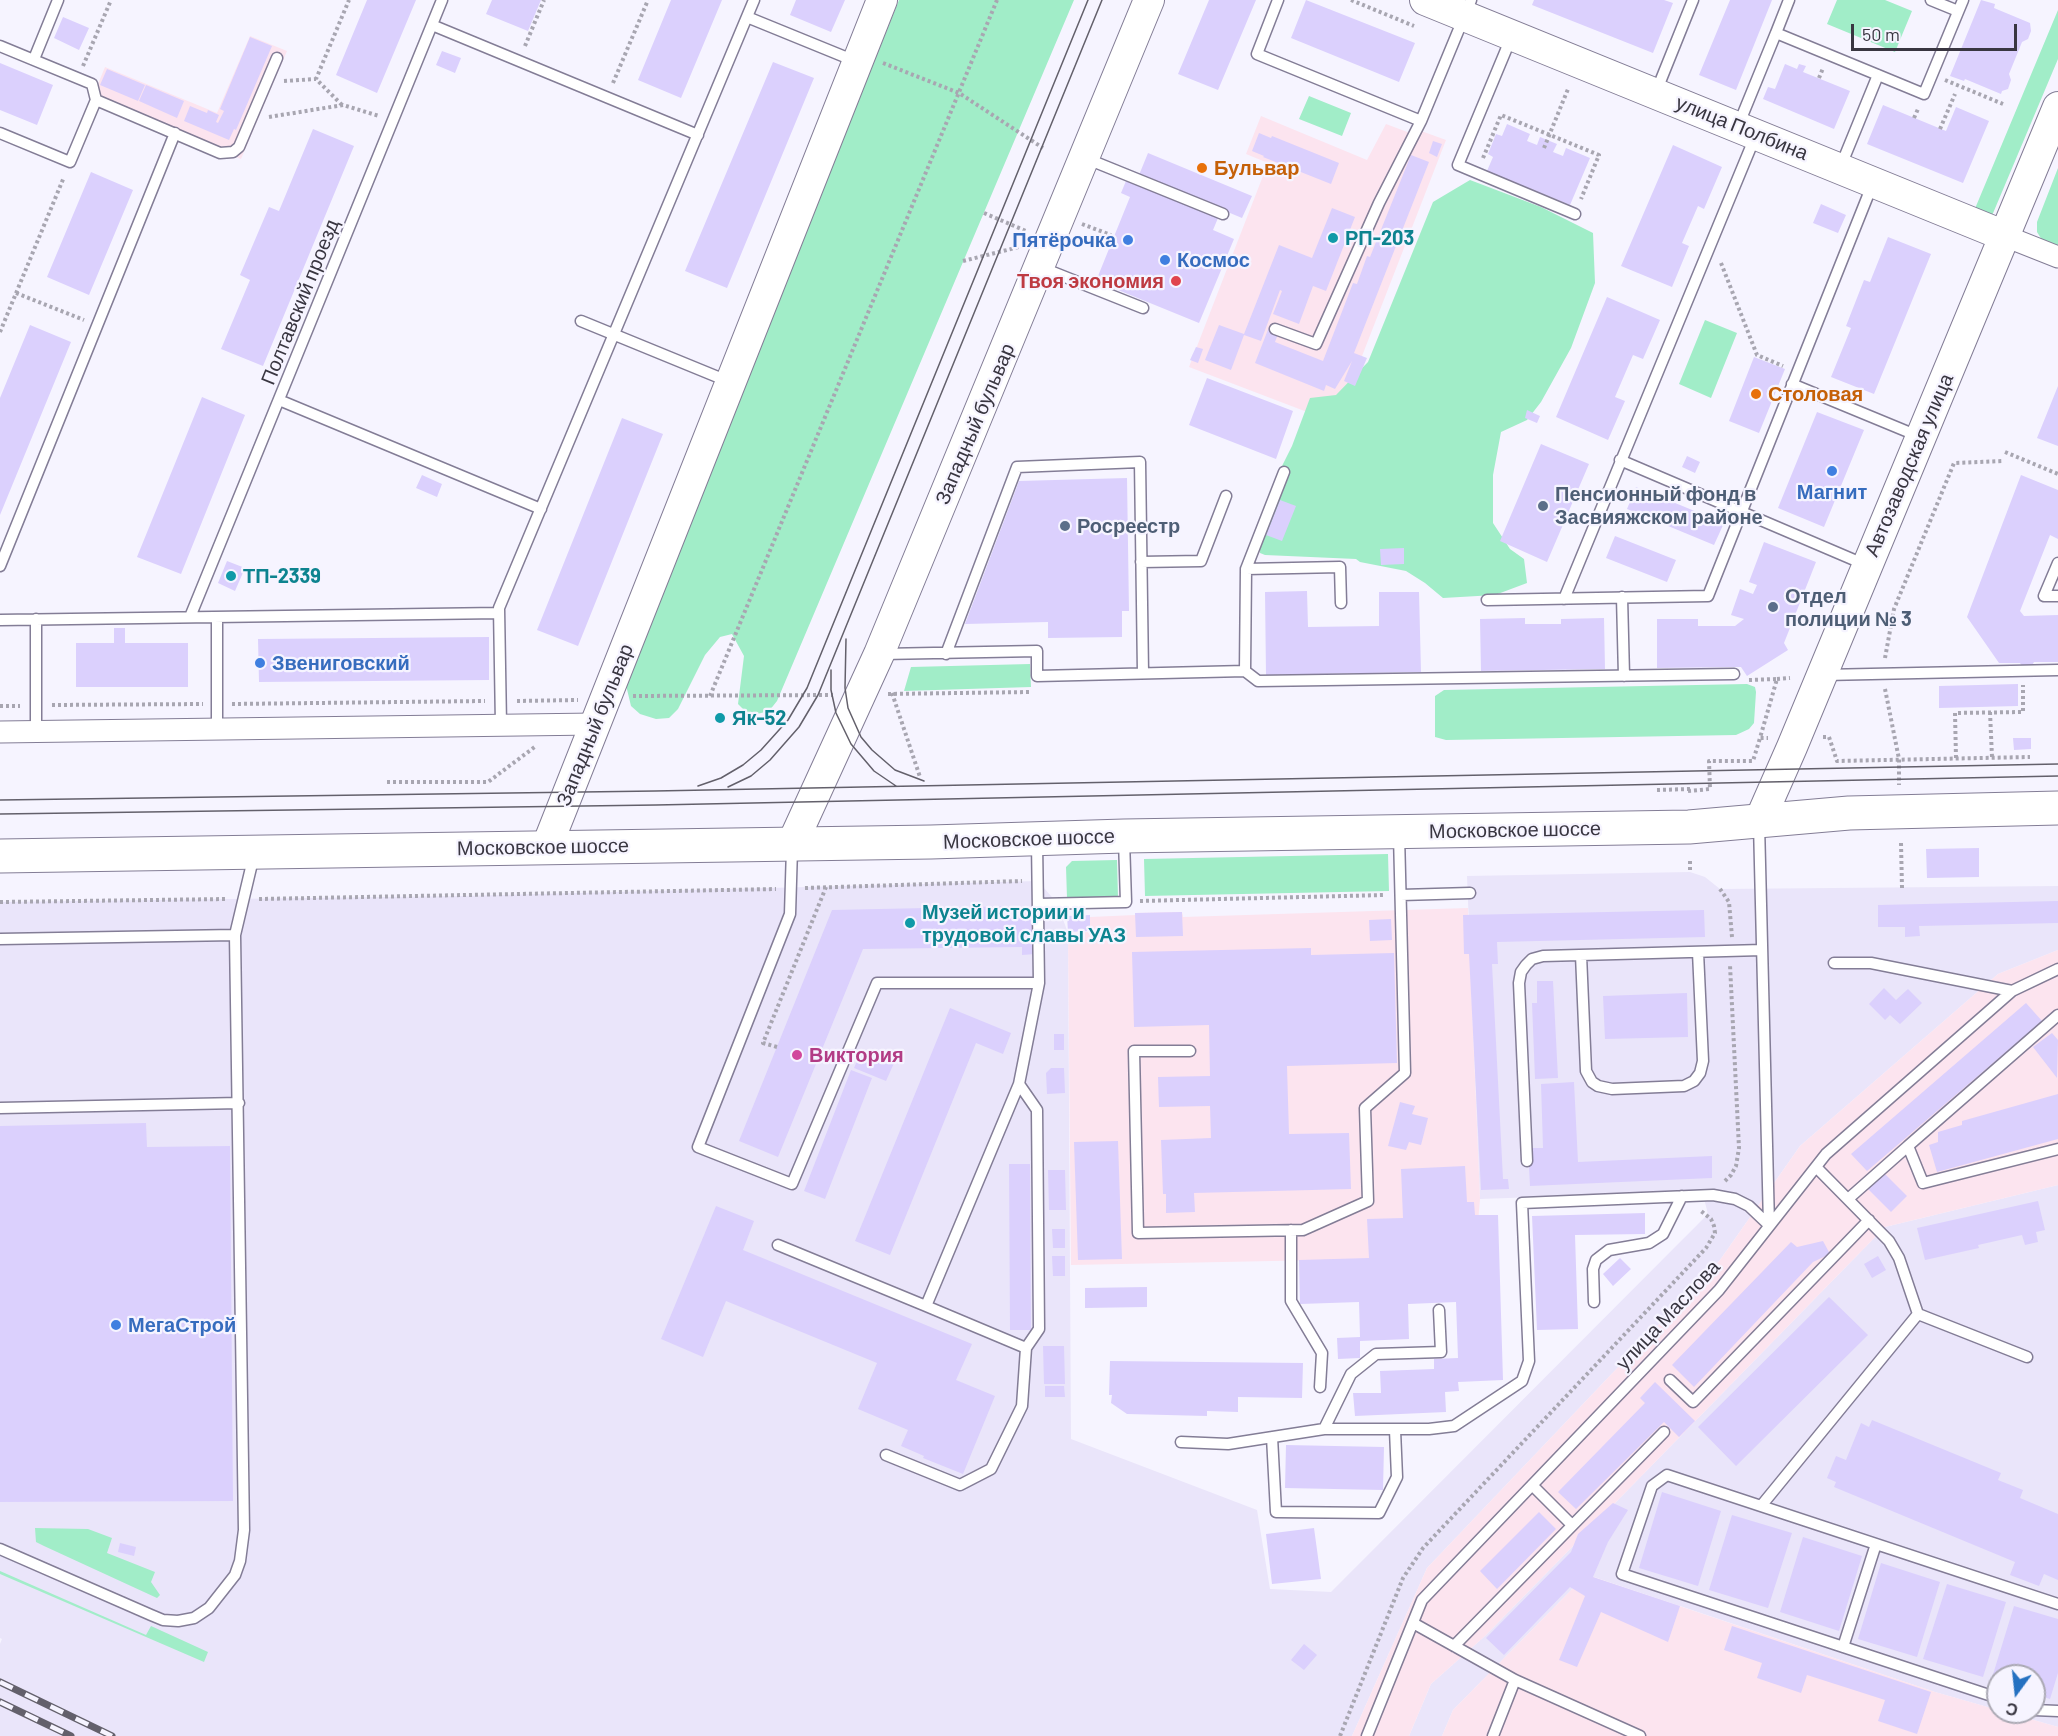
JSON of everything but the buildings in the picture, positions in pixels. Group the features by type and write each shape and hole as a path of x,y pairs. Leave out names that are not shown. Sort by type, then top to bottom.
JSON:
{"main road":[{"name":"Московское шоссе","path":"0,856 1689,827 1849,813 2058,808"}],"street":[{"name":"Западный бульвар","path":"547,846 581,724 606,696 882,0"},
{"name":"Западный бульвар","path":"792,844 879,654 1033,256 1085,158 1149,0"},
{"name":"улица Полбина","path":"1425,0 1468,8 1512,35 2058,257"},
{"name":"Автозаводская улица","path":"1759,822 2058,107"},
{"path":"0,732 581,724"}],"lane":[{"path":"34,59 58,0"},
{"name":"Полтавский проезд","path":"190,617 442,0"},
{"path":"501,725 499,608 754,0"},
{"path":"1278,0 1257,54 1421,121"},
{"path":"1656,93 1693,0"},
{"path":"1564,599 1712,240 1776,33 1789,0"},
{"path":"1931,0 1958,11"},
{"path":"1776,33 1924,94 1963,0"},
{"path":"1275,328 1316,344 1379,203 1421,121 1468,8"},
{"path":"747,17 859,58"},
{"path":"432,25 698,135"},
{"path":"1512,35 1458,165 1575,213"},
{"path":"0,46 92,84 96,100 70,162 0,133"},
{"path":"96,100 220,153 233,152 239,147 277,58"},
{"path":"1840,169 1878,75"},
{"path":"0,566 175,133"},
{"path":"1085,158 1223,214"},
{"path":"1487,600 1708,596 1873,182"},
{"path":"1033,256 1143,308"},
{"path":"580,321 730,382"},
{"path":"1792,384 1921,437"},
{"path":"279,400 541,509"},
{"path":"1620,460 1867,566"},
{"path":"946,654 1017,467 1140,462 1143,673"},
{"path":"1245,671 1246,569 1284,472"},
{"path":"1142,562 1201,561 1226,496"},
{"path":"2058,563 2044,596 2058,596"},
{"path":"1246,569 1340,567 1341,603"},
{"path":"1623,597 1624,676"},
{"path":"0,620 499,613"},
{"path":"217,617 217,729"},
{"path":"36,619 36,731"},
{"path":"879,654 1037,651 1037,676 1245,671 1258,681 1734,674"},
{"path":"1822,675 2058,670"},
{"path":"1759,822 1770,1225"},
{"path":"1190,1051 1134,1051 1138,1233 1303,1230 1368,1201 1365,1108 1405,1073 1399,832"},
{"path":"1038,904 1126,902 1124,836"},
{"path":"926,1306 1019,1084 1039,983 1037,839"},
{"path":"792,844 790,914 698,1147 792,1184 877,983 1039,983"},
{"path":"0,1549 163,1620 178,1622 194,1618 209,1608 235,1575 243,1548 244,1530 235,935 255,852"},
{"path":"1401,895 1470,893"},
{"path":"0,939 235,935"},
{"path":"1527,1161 1519,983 1521,972 1532,959 1543,956 1762,950"},
{"path":"1581,955 1587,1071 1592,1082 1612,1089 1684,1086 1694,1081 1700,1073 1703,1061 1698,952"},
{"path":"1834,963 1871,963 2012,991"},
{"name":"улица Маслова","path":"1366,1736 1422,1600 1719,1290 1826,1154 2012,991 2058,969"},
{"path":"1848,1199 2058,1015"},
{"path":"886,1455 960,1485 991,1469 1022,1406 1026,1348 1039,1329 1037,1110 1019,1084"},
{"path":"0,1108 239,1103"},
{"path":"1908,1146 1923,1183 2058,1149"},
{"path":"1816,1167 1889,1241 1899,1258 1918,1314 2027,1358"},
{"path":"1181,1442 1228,1444 1324,1429 1395,1430 1454,1426 1522,1381 1529,1361 1522,1203 1713,1195 1749,1206 1770,1225"},
{"path":"1593,1302 1593,1269 1596,1260 1609,1250 1649,1243 1663,1234 1682,1196"},
{"path":"1670,1380 1693,1402 1869,1220"},
{"path":"1291,1230 1291,1301 1322,1353 1320,1387"},
{"path":"777,1245 1026,1348"},
{"path":"1324,1429 1351,1374 1377,1354 1441,1352 1439,1310"},
{"path":"1761,1506 1918,1314"},
{"path":"1272,1437 1276,1512 1379,1513 1397,1477 1395,1430"},
{"path":"1454,1646 1664,1432"},
{"path":"1986,1694 1622,1574 1652,1486 1667,1475 2058,1604"},
{"path":"1532,1485 1572,1525"},
{"path":"1843,1647 1876,1544"},
{"path":"1413,1623 1515,1680 1640,1736"},
{"path":"1493,1736 1515,1680"}],"path":[{"path":"78,77 111,0"},
{"path":"316,79 349,0"},
{"path":"519,61 544,0"},
{"path":"606,97 648,0"},
{"path":"710,696 997,0"},
{"path":"859,58 959,93 1043,148"},
{"path":"1932,75 2003,104"},
{"path":"267,81 316,79 343,105 393,121"},
{"path":"1544,148 1568,89"},
{"path":"1940,129 1955,94"},
{"path":"250,120 343,105"},
{"path":"1477,173 1501,116 1599,155 1575,213"},
{"path":"0,332 70,162"},
{"path":"984,213 1035,236"},
{"path":"1081,224 1111,235"},
{"path":"1712,240 1757,355 1786,367 1792,384"},
{"path":"963,261 1033,256"},
{"path":"16,293 96,325"},
{"path":"2006,452 2058,474"},
{"path":"1899,789 1899,759 1882,674 1894,609 1954,463 2002,461"},
{"path":"1956,758 1955,713 2023,712 2022,671"},
{"path":"1745,680 1790,678"},
{"path":"1710,789 1709,761 1753,761 1778,679"},
{"path":"0,706 576,700 606,696 1033,692"},
{"path":"892,694 920,777"},
{"path":"387,782 488,782 581,724 576,700"},
{"path":"1990,712 1992,758"},
{"path":"1760,738 1828,737 1837,761 2030,757"},
{"path":"1657,790 1710,789"},
{"path":"1688,791 1710,789"},
{"path":"1901,843 1902,888"},
{"path":"1690,861 1690,872"},
{"path":"0,902 791,888 1038,881"},
{"path":"777,1047 764,1043 826,887"},
{"path":"1719,1183 1731,1176 1736,1166 1739,1148 1730,951 1731,913 1729,902 1720,889"},
{"path":"1126,902 1401,895"},
{"path":"1522,1441 1712,1241 1715,1233 1711,1219 1695,1209 1677,1207"}],"shaded area":[{"path":"250,36 287,51 241,159 93,96 105,67 217,113"},
{"path":"1261,116 1367,160 1386,124 1410,133 1413,128 1446,140 1336,423 1189,367 1268,163 1246,154"},
{"path":"1690,872 1705,877 1720,889 2058,886 2058,950 1998,974 1800,1146 1720,1260 1427,1568 1352,1736 0,1736 0,1644 2,1639 0,1638 0,902 461,896 1038,881 1057,903 1068,933 1071,1439 1257,1510 1270,1589 1331,1592 1708,1214 1702,1191 1480,1199 1467,876"},
{"path":"1468,908 1480,1199 1475,1257 1071,1265 1068,933 1090,932 1090,917 1135,915 1135,913 1182,912 1183,917"},
{"path":"2058,950 2058,1185 1885,1227 1485,1636 1431,1684 1409,1736 1352,1736 1427,1568 1720,1260 1800,1146 1998,974"},
{"path":"2058,1185 2058,1727 2046,1724 2046,1664 1986,1664 1986,1707 1935,1692 1594,1577 1585,1576 1453,1710 1442,1736 1409,1736 1431,1684 1485,1636 1885,1227"},
{"path":"1585,1576 1935,1692 1986,1707 1986,1724 2046,1724 2058,1727 2058,1736 1442,1736 1453,1710"}],"green space":[{"path":"899,0 1074,0 777,701 769,711 757,714 746,712 738,704 744,656 732,634 720,637 705,655 678,709 669,718 656,719 640,714 631,706 625,681"},
{"path":"1837,0 1885,0 1912,11 1895,52 1827,24"},
{"path":"2058,10 2058,59 1991,218 1974,211"},
{"path":"1309,96 1351,113 1342,136 1299,119"},
{"path":"2058,168 2058,252 2042,240 2037,232 2037,222"},
{"path":"1470,180 1541,207 1593,233 1595,283 1571,348 1541,402 1527,420 1501,432 1493,475 1493,523 1510,549 1524,559 1527,583 1495,595 1443,598 1406,571 1360,562 1356,559 1260,553 1257,528 1310,398 1336,395 1368,362 1433,202"},
{"path":"1705,320 1737,333 1711,398 1679,384"},
{"path":"1030,664 1031,687 904,691 911,667"},
{"path":"1747,684 1755,687 1756,692 1754,723 1749,729 1736,735 1446,740 1435,737 1435,696 1444,690"},
{"path":"1388,854 1389,891 1145,896 1144,859"},
{"path":"1117,860 1118,897 1067,898 1066,867 1072,861"},
{"path":"35,1528 88,1529 112,1538 107,1553 155,1572 151,1582 160,1595 157,1598 36,1542"},
{"path":"0,1571 146,1635 151,1626 208,1652 204,1662 0,1574"}],"tram line":[{"path":"698,786 721,778 743,765 761,750 788,720 807,688 1088,0"},
{"path":"728,787 751,776 770,760 799,727 818,695 1102,0"},
{"path":"846,639 845,688 848,708 861,737 895,770 924,781"},
{"path":"831,670 831,690 836,713 851,744 874,771 896,786"},
{"path":"0,800 655,791 2058,764"},
{"path":"0,814 656,805 2058,776"}],"railway":[{"path":"0,1682 112,1736"},
{"path":"0,1702 71,1736"}],"place":[{"name":"Бульвар","path":"1202,168"},
{"name":"РП-203","path":"1333,238"},
{"name":"Пятёрочка","path":"1128,240"},
{"name":"Космос","path":"1165,260"},
{"name":"Твоя экономия","path":"1176,281"},
{"name":"Столовая","path":"1756,394"},
{"name":"Магнит","path":"1832,471"},
{"name":"Пенсионный фонд в Засвияжском районе","path":"1543,506"},
{"name":"Росреестр","path":"1065,526"},
{"name":"ТП-2339","path":"231,576"},
{"name":"Отдел полиции № 3","path":"1773,607"},
{"name":"Звениговский","path":"260,663"},
{"name":"Як-52","path":"720,718"},
{"name":"Музей истории и трудовой славы УАЗ","path":"910,923"},
{"name":"Виктория","path":"797,1055"},
{"name":"МегаСтрой","path":"116,1325"}]}
